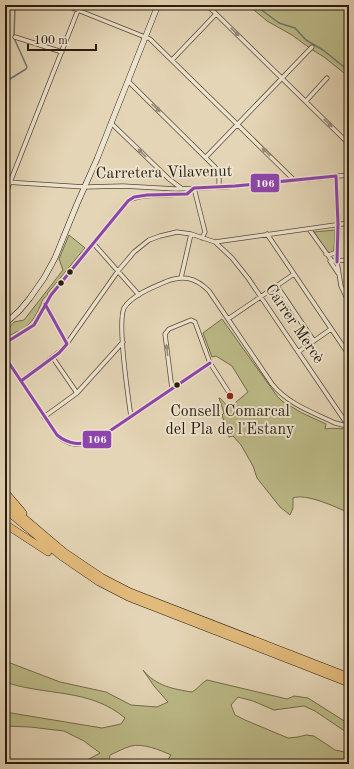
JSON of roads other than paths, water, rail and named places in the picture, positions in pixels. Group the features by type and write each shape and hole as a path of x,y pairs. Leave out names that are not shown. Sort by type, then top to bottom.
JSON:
{"highway":[{"path":"5,492 37,526 66,550 87,564 91,574"},
{"path":"5,502 52,543 110,588 145,604 349,683"},
{"path":"5,509 55,552 91,574 147,599 349,677"},
{"path":"5,524 81,573 91,574"}],"street":[{"path":"65,5 150,40 294,180"},
{"path":"5,195 80,5"},
{"path":"5,182 85,187 158,5"},
{"path":"207,5 349,144"},
{"path":"172,60 216,14"},
{"path":"15,37 62,52"},
{"path":"206,157 312,47"},
{"path":"306,101 327,78"},
{"path":"128,81 206,157 217,170 219,187"},
{"path":"111,122 169,179 181,188"},
{"name":"Carretera Vilavenut","path":"6,321 20,310 44,278 55,258 85,187 219,187 349,175"},
{"path":"336,176 338,273 341,286 349,304"},
{"path":"164,188 168,186 169,179"},
{"path":"5,340 10,340 34,325 51,295 128,201 134,197 147,195 187,194 194,188 204,232 202,238"},
{"path":"21,382 53,358 67,344 118,270 134,252 149,240 177,232 191,234 215,242 349,223"},
{"path":"309,229 338,273"},
{"path":"181,278 191,234"},
{"path":"267,234 349,355"},
{"name":"Carrer Mercè","path":"215,242 239,266 348,424"},
{"path":"93,243 139,295"},
{"path":"327,255 337,252"},
{"path":"327,255 332,261 337,262 349,260"},
{"path":"228,319 294,274"},
{"path":"130,417 121,322 123,313 127,304 139,295 166,281 181,278 194,279 209,291 272,384 282,395 293,404 335,423 348,424"},
{"path":"277,286 314,341"},
{"path":"45,304 67,344"},
{"path":"172,389 165,334 169,329 191,320 195,322 210,363 228,391"},
{"path":"298,352 332,329"},
{"path":"44,417 77,393 123,342"},
{"path":"5,357 56,435 62,440 80,445 95,441 210,363"},
{"path":"53,358 77,393"}],"waterway":[{"path":"5,82 27,67 14,38 15,5"},
{"path":"255,5 279,23 295,28 306,40 323,50 349,71"}],"place":[{"name":"Consell Comarcal del Pla de l'Estany","path":"230,396"}]}
